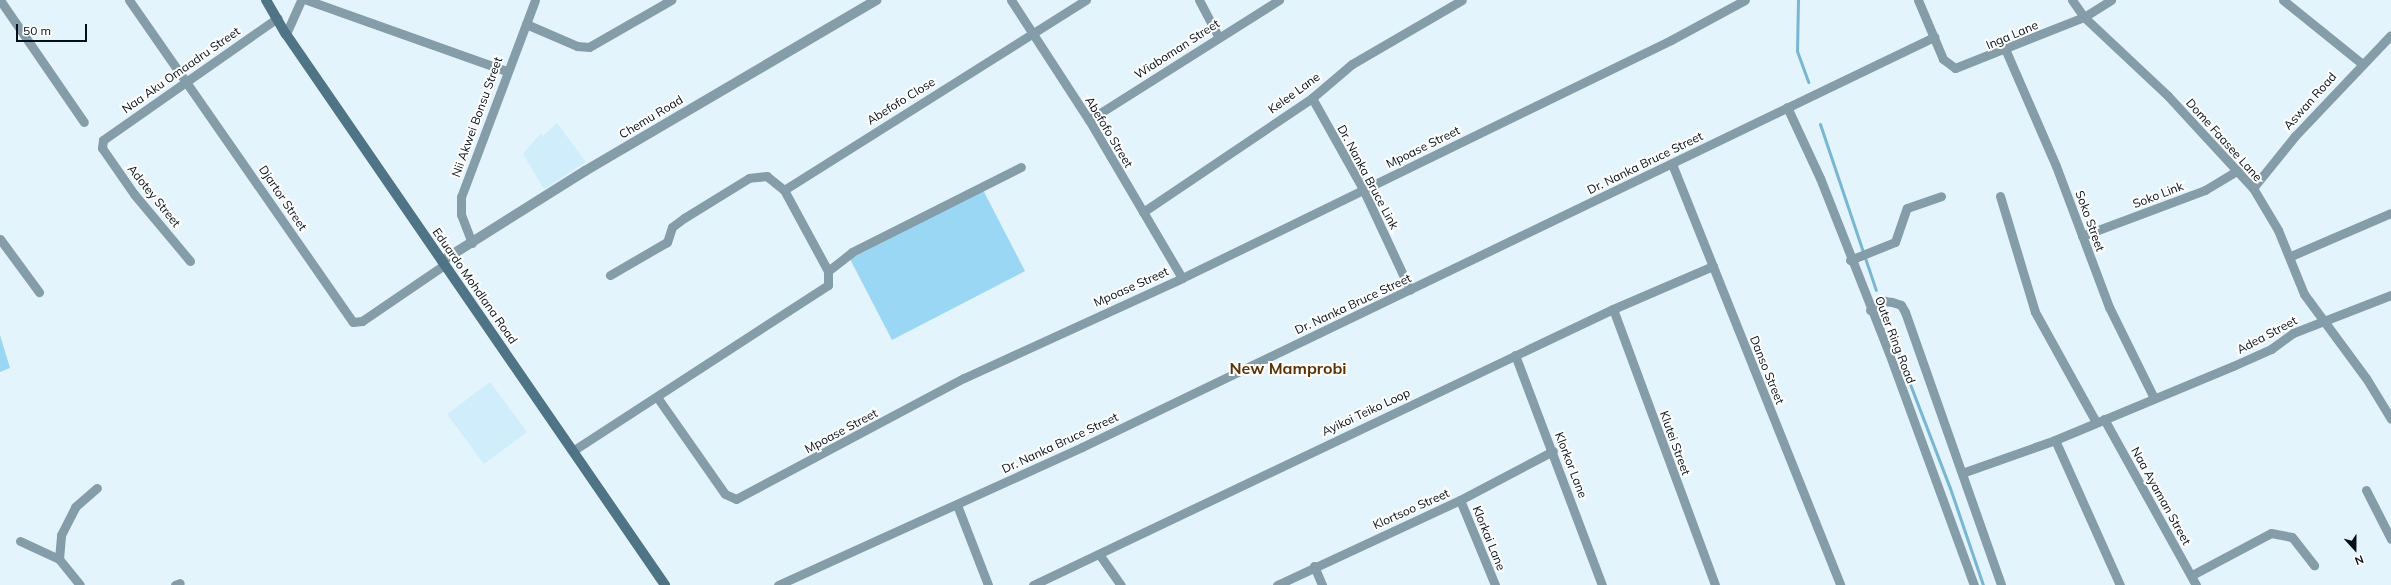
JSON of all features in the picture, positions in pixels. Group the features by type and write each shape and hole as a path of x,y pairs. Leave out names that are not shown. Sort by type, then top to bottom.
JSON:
{"main road":[{"name":"Eduardo Mohdlana Road","path":"266,0 286,34 443,263 574,450 665,585"}],"street":[{"path":"0,0 84,122"},
{"name":"Djartor Street","path":"129,0 184,80 220,127 352,322 362,321 443,263"},
{"path":"286,34 301,0"},
{"path":"307,0 506,71"},
{"name":"Nii Akwei Bonsu Street","path":"472,243 461,214 461,197 506,71 535,0"},
{"path":"526,24 577,46 589,47 671,0"},
{"name":"Chemu Road","path":"443,263 585,171 876,0"},
{"name":"Abefofo Street","path":"1011,0 1089,120 1182,278"},
{"name":"Abefofo Close","path":"784,190 1086,0"},
{"path":"1198,0 1218,36"},
{"name":"Wiaboman Street","path":"1089,120 1218,36 1279,0"},
{"name":"Kelee Lane","path":"1143,212 1312,98 1352,64 1462,0"},
{"name":"Mpoase Street","path":"657,397 725,494 736,499 964,378 1182,278 1671,40 1745,0"},
{"path":"1918,0 1934,37"},
{"name":"Dome Faasee Lane","path":"2072,0 2084,18 2168,96 2253,188 2291,256 2304,294 2366,378 2391,419"},
{"name":"Inga Lane","path":"1934,37 1943,59 1955,68 2006,50 2084,18 2111,0"},
{"path":"2283,0 2361,63"},
{"name":"Naa Aku Omaadru Street","path":"102,144 111,132 184,80 277,18"},
{"name":"Aswan Road","path":"2253,188 2361,63 2391,35"},
{"name":"Dr. Nanka Bruce Street","path":"778,585 957,505 1410,290 1934,37"},
{"name":"Soko Street","path":"2006,50 2082,236 2109,307 2154,398"},
{"name":"Dr. Nanka Bruce Link","path":"1312,98 1363,189 1410,290"},
{"name":"Outer Ring Road","path":"1787,107 1820,178 1974,585"},
{"name":"Adotey Street","path":"102,144 134,194 190,261"},
{"name":"Danso Street","path":"1672,164 1840,585"},
{"path":"828,272 852,252 1021,167"},
{"name":"Soko Link","path":"2082,236 2205,190 2238,170"},
{"path":"574,450 828,285 828,272 784,190 774,178 749,178 677,222 667,242 610,274"},
{"path":"1850,260 1895,242 1906,208 1941,196"},
{"name":"Naa Ayaman Street","path":"2000,196 2035,312 2192,575 2196,585"},
{"path":"2291,256 2391,213"},
{"path":"0,239 39,292"},
{"name":"Ayikoi Teiko Loop","path":"1033,585 1515,355 1613,309 1712,266"},
{"name":"Adea Street","path":"1962,473 2055,440 2262,353 2293,333 2323,320 2391,295"},
{"path":"1870,310 1884,302 1892,302 1905,312 2001,585"},
{"name":"Klutei Street","path":"1613,309 1715,585"},
{"name":"Klorkor Lane","path":"1515,355 1553,451 1602,585"},
{"path":"2055,440 2120,585"},
{"name":"Klortsoo Street","path":"1277,585 1314,566 1460,500 1553,451"},
{"path":"59,559 61,535 75,506 97,488"},
{"path":"2366,490 2391,539"},
{"name":"Klorkai Lane","path":"1460,500 1495,585"},
{"path":"957,505 988,585"},
{"path":"2192,575 2271,533 2292,537 2314,565"},
{"path":"20,541 59,559 80,585"},
{"path":"1099,554 1121,585"},
{"path":"1314,566 1322,585"}],"shaded area":[{"path":"557,123 586,162 544,189 523,154 541,133 543,136"},
{"path":"983,190 1025,271 892,340 850,259"},
{"path":"0,335 10,368 0,372"},
{"path":"490,382 527,432 484,464 447,414"}],"waterway":[{"path":"1798,0 1797,51 1808,82"},
{"path":"1820,124 1876,290"},
{"path":"1890,332 1950,488 1983,585"}],"district":[{"name":"New Mamprobi","path":"1288,368"}]}
